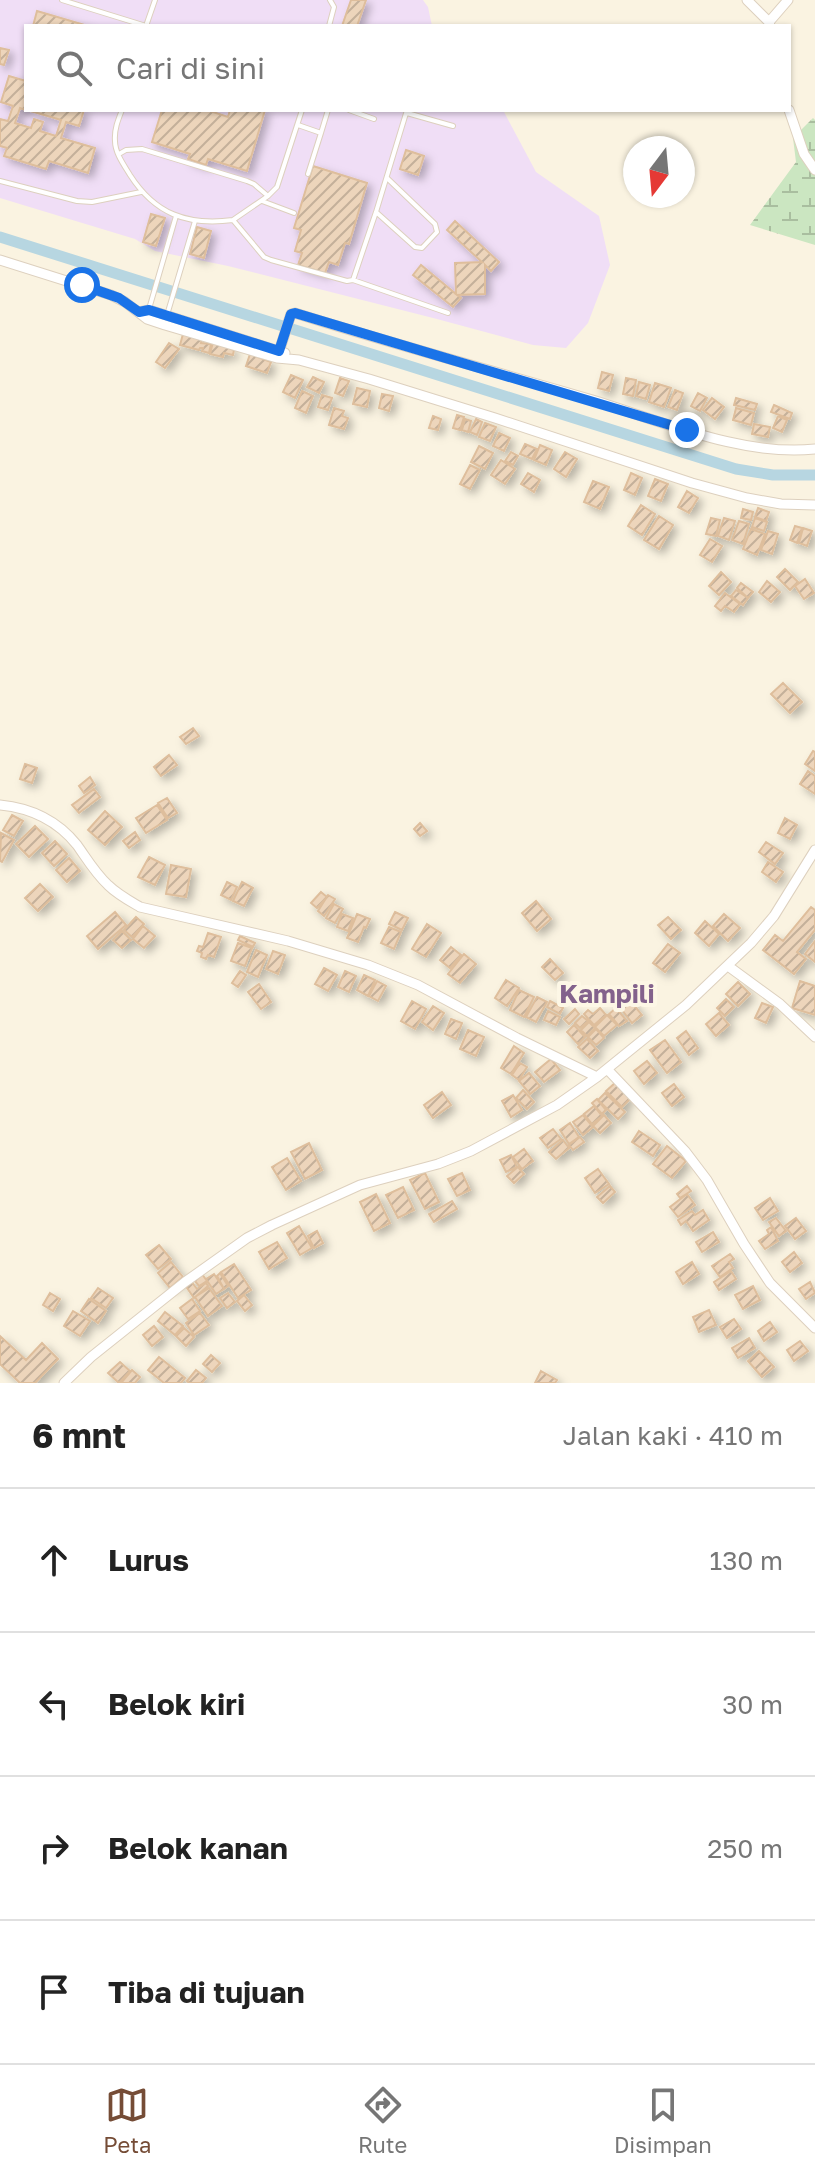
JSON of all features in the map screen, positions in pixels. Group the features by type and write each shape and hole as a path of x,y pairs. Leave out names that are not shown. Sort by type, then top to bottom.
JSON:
{"street":[{"path":"747,0 770,24 788,0"},
{"path":"790,112 804,154 815,170"},
{"path":"0,260 111,295 146,311 495,418 692,483 747,498 781,504 815,505"},
{"path":"279,351 290,317 295,313 736,444 771,450 815,449"},
{"path":"0,805 37,813 56,825 75,843 107,885 140,907 288,941 368,965 418,985 597,1077"},
{"path":"64,1383 91,1357 185,1282 247,1238 360,1185 438,1164 471,1151 536,1118 597,1077 686,1005 751,943 774,916 815,850"},
{"path":"728,966 780,1004 815,1037"},
{"path":"607,1069 685,1151 707,1180 770,1283 815,1328"}],"lane":[{"path":"62,0 140,24"},
{"path":"147,24 155,0"},
{"path":"330,0 334,7 330,24"},
{"path":"122,112 115,146 141,192 176,216 218,222 233,220 277,187 301,112"},
{"path":"308,174 327,112"},
{"path":"355,112 374,119"},
{"path":"353,280 407,112"},
{"path":"410,112 453,126"},
{"path":"298,125 321,133"},
{"path":"119,154 126,150 142,149 247,181 268,196"},
{"path":"376,212 415,247 422,248 437,232 438,228 433,222 387,178"},
{"path":"0,181 77,201 92,202 141,192"},
{"path":"261,201 294,213"},
{"path":"146,311 176,216"},
{"path":"233,220 257,250 271,260 353,280 448,313"},
{"path":"167,317 195,221"}],"shaded area":[{"path":"0,0 423,0 432,24 24,24 24,112 504,112 536,172 599,216 610,265 588,323 566,348 533,345 228,266 155,251 135,239 0,198"}],"green space":[{"path":"813,118 815,245 750,225 796,162 793,138"}],"building":[{"path":"351,0 366,0 358,24 343,24"},
{"path":"37,11 81,24 34,24"},
{"path":"0,48 9,50 4,65 0,64"},
{"path":"9,76 24,80 24,109 20,108 15,123 31,128 34,119 43,122 40,131 56,136 61,120 34,112 83,112 79,126 66,122 61,138 95,148 88,173 49,161 46,169 4,156 7,148 0,146 0,119 8,121 13,106 1,102"},
{"path":"161,112 213,112 228,117 229,112 264,112 247,171 208,159 206,165 188,159 190,154 152,142"},
{"path":"406,150 424,156 418,175 400,169"},
{"path":"313,166 367,183 349,244 345,243 338,265 329,262 325,273 298,265 302,253 295,251 301,230 294,228"},
{"path":"151,214 165,218 156,246 143,242"},
{"path":"455,221 499,262 491,271 485,265 485,294 457,295 461,298 453,307 413,275 421,265 456,294 455,263 482,262 447,230"},
{"path":"197,227 211,231 204,258 190,254"},
{"path":"183,334 202,339 201,343 211,344 209,353 202,351 203,348 199,350 180,345"},
{"path":"213,342 234,350 233,355 224,353 223,357 210,354"},
{"path":"169,343 179,349 165,368 156,362"},
{"path":"250,354 271,362 267,373 246,366"},
{"path":"602,372 613,375 609,391 598,388"},
{"path":"291,375 303,380 295,398 283,392"},
{"path":"313,377 324,382 319,393 307,387"},
{"path":"340,378 349,381 343,396 335,393"},
{"path":"626,378 636,380 633,396 623,394"},
{"path":"639,382 650,385 646,399 636,396"},
{"path":"655,383 671,388 664,407 649,402"},
{"path":"357,388 370,391 367,407 353,404"},
{"path":"675,390 683,393 677,410 668,407"},
{"path":"302,391 313,396 306,413 295,408"},
{"path":"698,393 707,398 700,411 691,406"},
{"path":"382,394 393,396 389,411 379,408"},
{"path":"322,395 332,398 328,410 318,407"},
{"path":"712,398 724,407 715,419 703,410"},
{"path":"736,398 757,404 755,410 734,405"},
{"path":"774,405 792,413 790,419 771,412"},
{"path":"334,408 344,411 342,416 348,418 344,429 329,425"},
{"path":"736,408 754,413 751,425 733,420"},
{"path":"457,415 464,417 460,430 453,428"},
{"path":"433,416 441,419 438,430 429,428"},
{"path":"778,416 787,420 782,432 773,428"},
{"path":"465,419 471,421 468,432 462,430"},
{"path":"476,419 482,422 477,435 470,432"},
{"path":"485,423 496,427 490,441 479,437"},
{"path":"754,424 770,427 768,437 752,434"},
{"path":"499,433 510,438 504,451 493,446"},
{"path":"525,444 537,449 532,459 520,454"},
{"path":"540,445 552,450 546,465 534,460"},
{"path":"479,446 493,453 485,469 471,462"},
{"path":"511,452 518,456 513,465 505,461"},
{"path":"565,452 577,459 566,477 554,469"},
{"path":"501,460 515,469 505,484 491,475"},
{"path":"470,465 480,470 470,489 460,484"},
{"path":"528,473 540,480 534,492 521,484"},
{"path":"631,473 642,478 635,495 624,490"},
{"path":"655,479 668,484 661,501 648,496"},
{"path":"593,481 609,487 600,509 584,502"},
{"path":"687,491 698,498 689,513 678,507"},
{"path":"641,505 655,514 642,535 628,526"},
{"path":"758,508 769,512 766,521 755,517"},
{"path":"743,509 753,512 751,520 741,518"},
{"path":"659,516 673,525 659,549 644,540"},
{"path":"711,518 720,520 716,536 706,534"},
{"path":"724,518 735,521 729,540 718,536"},
{"path":"755,518 767,522 764,531 752,527"},
{"path":"739,521 749,524 743,544 732,540"},
{"path":"795,526 802,528 797,543 790,540"},
{"path":"803,528 812,531 807,546 799,543"},
{"path":"751,529 765,534 757,555 743,549"},
{"path":"768,531 778,534 772,554 761,550"},
{"path":"710,539 722,546 712,562 700,555"},
{"path":"785,569 798,582 790,590 777,577"},
{"path":"721,572 731,582 719,595 709,586"},
{"path":"805,579 814,593 804,599 795,586"},
{"path":"767,581 780,592 771,602 759,592"},
{"path":"741,583 753,592 748,598 737,588"},
{"path":"736,590 748,598 743,605 731,596"},
{"path":"725,593 740,604 734,612 725,606 721,611 715,606"},
{"path":"783,683 802,702 790,713 771,694"},
{"path":"193,728 199,736 186,744 180,737"},
{"path":"815,752 815,771 805,764"},
{"path":"169,755 177,765 161,776 154,767"},
{"path":"25,764 37,768 32,783 20,779"},
{"path":"808,771 815,776 815,794 800,784"},
{"path":"90,777 95,785 84,793 79,786"},
{"path":"94,789 100,797 79,813 72,805"},
{"path":"167,798 177,813 168,818 158,803"},
{"path":"157,805 167,820 146,833 136,818"},
{"path":"105,811 122,827 105,845 88,830"},
{"path":"12,815 23,821 14,836 3,830"},
{"path":"785,818 797,825 790,839 778,833"},
{"path":"420,823 427,831 420,836 414,829"},
{"path":"35,826 48,839 29,857 16,844"},
{"path":"135,832 140,840 129,848 123,841"},
{"path":"1,833 14,840 2,862 0,861"},
{"path":"55,841 67,854 54,866 42,853"},
{"path":"766,842 783,853 775,864 759,852"},
{"path":"149,857 165,865 155,885 138,877"},
{"path":"69,858 80,871 67,882 56,870"},
{"path":"768,862 783,872 776,882 762,872"},
{"path":"171,865 191,869 186,897 166,894"},
{"path":"227,882 237,887 231,900 221,895"},
{"path":"242,882 253,888 244,906 233,901"},
{"path":"40,884 53,897 38,911 25,898"},
{"path":"321,892 327,897 317,908 311,903"},
{"path":"328,895 335,899 324,916 318,911"},
{"path":"536,901 551,919 537,931 522,913"},
{"path":"334,904 343,909 335,923 326,918"},
{"path":"811,907 815,910 815,930 797,952 806,959 794,974 763,950 775,935 783,941"},
{"path":"115,912 126,925 98,949 87,936"},
{"path":"395,912 408,918 402,930 389,924"},
{"path":"342,914 353,918 348,931 337,927"},
{"path":"357,914 370,919 358,942 347,938"},
{"path":"724,914 740,928 728,941 713,926"},
{"path":"136,917 144,924 132,937 124,930"},
{"path":"668,917 681,930 671,939 658,925"},
{"path":"705,921 719,934 709,946 695,933"},
{"path":"427,924 441,933 426,957 412,949"},
{"path":"143,926 155,936 144,948 133,939"},
{"path":"389,927 401,932 394,949 381,943"},
{"path":"122,931 131,940 122,948 113,940"},
{"path":"208,933 221,937 214,957 208,955 206,959 197,951 199,946 203,947"},
{"path":"240,936 255,943 253,947 238,940"},
{"path":"815,941 815,962 805,954"},
{"path":"238,943 252,948 245,966 231,961"},
{"path":"668,944 680,953 665,972 653,963"},
{"path":"451,947 461,955 450,968 440,960"},
{"path":"256,950 267,955 258,977 247,972"},
{"path":"273,951 285,955 278,974 266,969"},
{"path":"464,954 476,964 460,983 448,974"},
{"path":"550,959 563,973 555,980 542,967"},
{"path":"324,968 337,975 328,991 315,984"},
{"path":"240,971 246,975 238,987 232,983"},
{"path":"345,971 356,976 349,992 338,987"},
{"path":"364,975 375,980 368,996 357,990"},
{"path":"506,980 519,988 507,1006 495,998"},
{"path":"377,981 386,986 378,1001 369,996"},
{"path":"800,981 815,986 815,1015 792,1008"},
{"path":"738,982 750,994 738,1006 726,994"},
{"path":"259,984 271,1002 261,1009 248,992"},
{"path":"519,990 534,997 524,1017 510,1010"},
{"path":"626,991 630,996 617,1007 613,1002"},
{"path":"537,997 547,1002 536,1022 526,1017"},
{"path":"629,999 642,1015 632,1023 619,1006"},
{"path":"726,999 734,1007 725,1016 717,1008"},
{"path":"412,1001 426,1009 415,1029 401,1021"},
{"path":"550,1001 563,1008 560,1014 547,1007"},
{"path":"762,1003 773,1007 766,1023 755,1018"},
{"path":"433,1006 444,1013 433,1030 422,1022"},
{"path":"600,1008 606,1015 594,1025 584,1014 588,1010 593,1014"},
{"path":"616,1008 627,1021 619,1026 609,1014"},
{"path":"575,1009 579,1014 569,1024 564,1019"},
{"path":"548,1011 560,1017 556,1025 544,1020"},
{"path":"719,1013 729,1025 716,1036 706,1024"},
{"path":"607,1015 617,1025 604,1036 595,1027"},
{"path":"582,1016 588,1021 580,1028 575,1023"},
{"path":"451,1019 462,1023 456,1039 445,1034"},
{"path":"589,1022 595,1028 587,1036 581,1030"},
{"path":"574,1025 585,1037 578,1044 567,1032"},
{"path":"596,1029 604,1038 596,1045 588,1037"},
{"path":"468,1030 484,1037 476,1056 460,1049"},
{"path":"686,1031 698,1048 689,1055 677,1038"},
{"path":"587,1039 598,1051 590,1058 578,1047"},
{"path":"665,1040 681,1062 667,1073 650,1050"},
{"path":"514,1046 524,1053 511,1074 501,1068"},
{"path":"551,1059 560,1070 544,1082 535,1072"},
{"path":"647,1061 657,1073 644,1084 634,1071"},
{"path":"520,1063 527,1067 519,1080 512,1075"},
{"path":"529,1073 540,1086 530,1094 519,1081"},
{"path":"615,1083 630,1099 622,1107 606,1091"},
{"path":"674,1084 684,1097 672,1106 662,1093"},
{"path":"523,1090 534,1102 527,1109 516,1098"},
{"path":"442,1092 451,1105 433,1118 424,1105"},
{"path":"605,1093 625,1112 618,1119 598,1100"},
{"path":"513,1095 522,1110 511,1117 502,1101"},
{"path":"597,1099 606,1110 602,1114 592,1103"},
{"path":"594,1106 602,1116 592,1124 584,1114"},
{"path":"583,1115 593,1127 583,1135 573,1122"},
{"path":"604,1115 611,1123 600,1133 593,1126"},
{"path":"570,1123 579,1137 569,1144 560,1130"},
{"path":"553,1129 561,1139 548,1148 540,1138"},
{"path":"639,1131 660,1145 653,1156 632,1142"},
{"path":"580,1137 584,1142 573,1150 569,1145"},
{"path":"563,1140 569,1148 556,1159 549,1152"},
{"path":"309,1143 322,1170 305,1179 291,1152"},
{"path":"667,1146 686,1161 672,1178 653,1164"},
{"path":"524,1149 533,1161 522,1169 513,1157"},
{"path":"511,1155 517,1167 506,1172 500,1160"},
{"path":"287,1158 301,1181 286,1190 272,1167"},
{"path":"518,1167 524,1174 514,1183 507,1176"},
{"path":"598,1169 609,1184 595,1193 585,1178"},
{"path":"425,1173 439,1202 425,1209 410,1180"},
{"path":"462,1173 470,1190 457,1196 448,1179"},
{"path":"610,1186 615,1192 603,1203 597,1197"},
{"path":"687,1186 691,1191 680,1198 677,1194"},
{"path":"403,1187 414,1210 398,1218 386,1195"},
{"path":"376,1194 390,1223 374,1231 360,1202"},
{"path":"687,1194 695,1205 678,1217 670,1207"},
{"path":"770,1198 778,1211 763,1220 755,1208"},
{"path":"452,1201 457,1209 434,1222 429,1214"},
{"path":"703,1210 709,1220 693,1231 686,1221 681,1225 678,1220 692,1211 695,1215"},
{"path":"776,1218 786,1231 779,1236 769,1222"},
{"path":"796,1218 806,1231 795,1239 785,1226"},
{"path":"299,1226 312,1248 300,1255 287,1233"},
{"path":"771,1227 778,1241 765,1249 759,1241 769,1234 767,1230"},
{"path":"317,1231 323,1243 314,1248 308,1236"},
{"path":"713,1232 719,1242 702,1252 696,1242"},
{"path":"277,1242 287,1258 269,1269 259,1252"},
{"path":"159,1245 171,1259 158,1269 146,1255"},
{"path":"794,1252 802,1263 790,1272 782,1262"},
{"path":"730,1254 734,1259 729,1262 733,1268 720,1277 712,1266"},
{"path":"171,1262 183,1277 170,1288 158,1273"},
{"path":"692,1262 699,1274 683,1284 676,1272"},
{"path":"234,1264 251,1290 238,1298 221,1272"},
{"path":"731,1271 736,1279 719,1290 714,1282"},
{"path":"220,1273 228,1286 224,1289 217,1276"},
{"path":"202,1274 207,1281 199,1286 194,1280"},
{"path":"214,1274 224,1289 216,1294 206,1279"},
{"path":"191,1281 197,1289 206,1283 208,1286 194,1298 185,1285"},
{"path":"810,1282 815,1293 806,1299 799,1289"},
{"path":"753,1286 760,1300 743,1309 735,1295"},
{"path":"98,1288 113,1298 106,1308 91,1298"},
{"path":"209,1288 222,1306 208,1316 195,1297"},
{"path":"50,1293 60,1299 53,1311 43,1305"},
{"path":"228,1293 235,1302 227,1308 220,1298"},
{"path":"244,1295 252,1305 245,1311 237,1301"},
{"path":"89,1299 106,1311 98,1323 81,1311"},
{"path":"192,1299 200,1311 188,1319 180,1308"},
{"path":"709,1310 716,1325 699,1332 693,1317"},
{"path":"73,1311 90,1321 80,1336 64,1326"},
{"path":"165,1312 183,1326 175,1335 158,1321"},
{"path":"200,1313 209,1325 194,1335 186,1323"},
{"path":"734,1319 741,1329 727,1338 720,1327"},
{"path":"770,1322 777,1332 764,1341 758,1331"},
{"path":"154,1326 163,1337 152,1346 143,1335"},
{"path":"184,1328 194,1337 186,1346 176,1336"},
{"path":"0,1336 26,1360 42,1343 58,1359 35,1383 20,1383 0,1364"},
{"path":"749,1338 755,1348 738,1358 732,1348"},
{"path":"800,1341 808,1351 794,1361 787,1350"},
{"path":"759,1351 774,1367 762,1377 748,1361"},
{"path":"211,1355 220,1363 212,1372 203,1364"},
{"path":"159,1357 185,1378 181,1383 164,1383 148,1370"},
{"path":"120,1362 130,1371 119,1383 108,1373"},
{"path":"132,1370 140,1377 135,1383 121,1383"},
{"path":"196,1370 206,1378 202,1383 189,1383 187,1381"},
{"path":"541,1371 557,1380 555,1383 535,1383"}],"waterway":[{"path":"0,237 736,469 773,475 815,475"}],"district":[{"name":"Kampili","path":"607,994"}],"route":[{"path":"82,285 119,298 139,312 149,310 279,351 291,314 295,313 687,430"}]}
